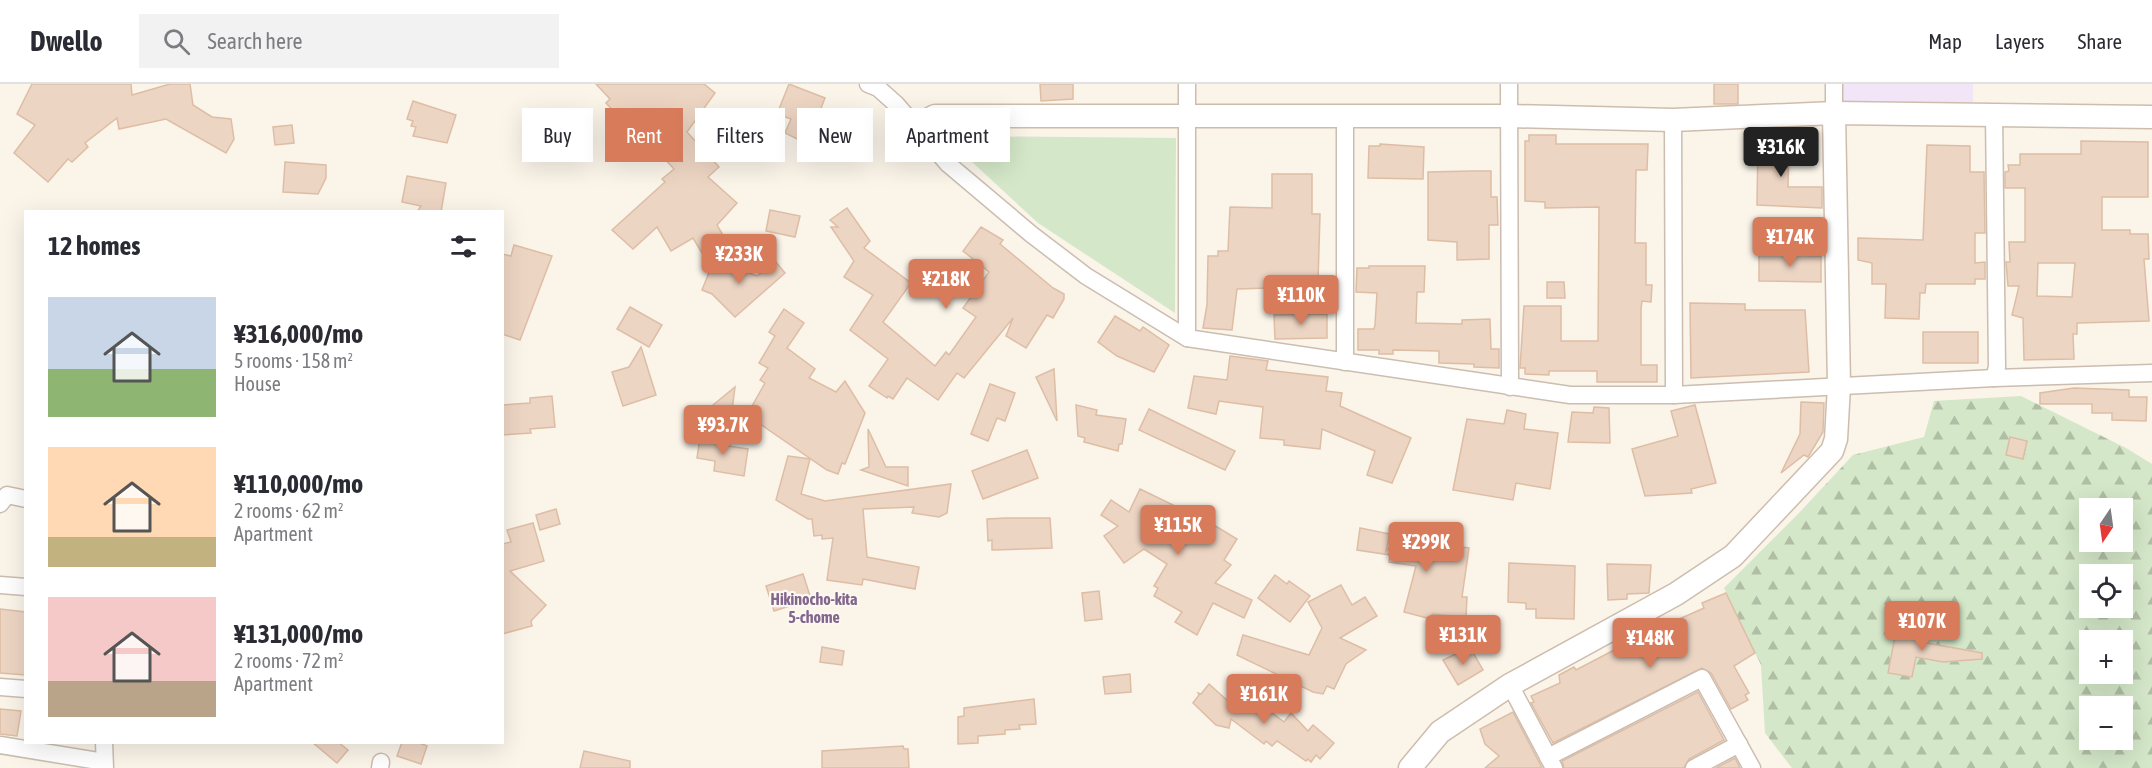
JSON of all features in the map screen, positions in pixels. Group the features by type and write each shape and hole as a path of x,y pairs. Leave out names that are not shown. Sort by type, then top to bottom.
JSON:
{"street":[{"path":"1187,338 1188,84"},
{"path":"1509,84 1509,387"},
{"path":"1410,768 1440,732 1510,685 1676,594 1733,556 1832,451 1836,439 1839,386 1834,84"},
{"path":"875,85 897,108"},
{"path":"1010,116 1509,116 1673,120 1834,113 2152,117"},
{"path":"1994,115 1996,367 1994,378"},
{"path":"1345,116 1345,362"},
{"path":"1673,120 1674,395"},
{"path":"946,162 1031,234 1086,276 1187,338 1570,395 1674,395 1994,378 2152,373"},
{"path":"0,504 7,495 24,499"},
{"path":"0,585 24,588"},
{"path":"1510,685 1551,763 1702,678 1752,768"},
{"path":"0,687 24,689"},
{"path":"0,745 104,765 104,744"},
{"path":"1694,768 1739,744"}],"shaded area":[{"path":"1837,84 1973,84 1973,110 1837,109"}],"green space":[{"path":"1010,137 1176,138 1175,313 1038,223 972,162 1010,162"},
{"path":"2021,396 2126,448 2152,464 2152,768 1792,768 1765,733 1761,665 1724,588 1853,455 1924,437 1934,401"}],"building":[{"path":"32,84 131,84 132,95 170,84 190,84 193,105 212,117 231,119 234,139 226,153 166,119 119,129 117,118 85,143 88,147 72,162 68,159 48,182 14,153 35,125 17,114"},
{"path":"596,84 704,84 715,93 704,108 695,108 695,121 687,132 695,141 695,162 714,162 719,167 708,177 737,203 717,225 728,244 705,258 693,238 671,251 657,227 633,249 612,230 665,182 662,179 674,169 668,162 683,162 683,108 611,108 606,103 610,99"},
{"path":"789,84 825,98 821,108 797,108 797,139 785,133 791,119 785,117 785,108 779,108"},
{"path":"1040,84 1073,84 1073,99 1041,101"},
{"path":"1714,84 1738,84 1738,104 1714,104"},
{"path":"413,101 456,115 447,143 413,136 416,127 411,126 413,121 407,119"},
{"path":"292,125 294,143 275,145 273,127"},
{"path":"1529,135 1556,135 1556,144 1648,144 1647,170 1636,170 1635,243 1646,243 1646,285 1652,285 1651,302 1642,301 1641,365 1657,365 1657,382 1597,382 1597,371 1549,371 1549,375 1525,374 1525,368 1520,368 1524,306 1561,306 1561,341 1598,341 1599,207 1545,208 1545,202 1525,201 1525,141 1529,141"},
{"path":"1758,137 1789,137 1788,187 1822,187 1822,208 1757,205"},
{"path":"2081,141 2148,142 2148,197 2102,197 2102,230 2130,230 2130,234 2148,234 2149,259 2144,259 2149,321 2077,323 2077,334 2073,334 2074,359 2024,360 2023,318 2012,315 2019,286 2008,286 2006,262 2010,262 2009,242 2025,242 2025,188 2005,188 2005,172 2009,171 2008,165 2020,165 2020,154 2081,154","holes":["2038,263 2075,263 2072,297 2037,296"]},
{"path":"1380,144 1424,147 1423,179 1368,178 1369,146 1380,146"},
{"path":"1927,145 1970,146 1970,172 1984,172 1985,233 1975,233 1975,263 1985,262 1985,279 1975,279 1975,284 1926,284 1925,293 1920,293 1919,319 1885,318 1886,284 1872,284 1872,263 1858,260 1858,238 1923,240"},
{"path":"285,162 326,165 326,178 318,194 283,192"},
{"path":"1491,171 1491,197 1497,197 1498,225 1489,225 1489,259 1457,260 1457,242 1428,240 1428,172"},
{"path":"1272,174 1312,174 1312,214 1320,214 1318,282 1269,281 1269,288 1237,289 1232,330 1203,328 1207,305 1208,256 1218,256 1218,251 1228,251 1230,207 1272,208"},
{"path":"407,176 446,183 441,210 418,210 421,206 402,202"},
{"path":"847,208 870,241 864,248 911,283 883,322 935,366 946,352 949,355 976,317 963,308 989,272 963,251 981,227 1003,240 1000,244 1053,288 1064,294 1064,299 1053,318 1047,315 1026,348 1006,336 1013,318 964,378 957,373 938,400 907,378 893,399 888,396 887,398 869,386 888,359 850,330 873,295 844,277 854,261 831,227 838,227 830,220"},
{"path":"770,210 800,216 795,237 766,231"},
{"path":"514,245 552,256 520,340 504,335 504,254 511,256"},
{"path":"1759,254 1821,256 1821,282 1759,281"},
{"path":"714,260 757,276 775,261 785,273 735,317 712,294 702,290"},
{"path":"1369,266 1425,266 1424,292 1417,292 1416,323 1462,324 1462,320 1490,319 1491,349 1499,349 1499,368 1474,367 1474,364 1439,363 1439,351 1393,350 1393,354 1379,354 1379,350 1358,350 1358,329 1374,329 1375,325 1377,293 1356,292 1357,268 1369,268"},
{"path":"1547,282 1564,282 1565,298 1547,298"},
{"path":"1690,303 1745,304 1745,310 1805,310 1809,372 1691,378"},
{"path":"630,307 662,325 649,347 617,329"},
{"path":"784,309 804,323 787,348 815,369 809,378 836,392 845,381 865,413 845,464 842,463 838,474 827,470 747,415 765,383 760,380 768,368 759,363 775,336 769,332"},
{"path":"1327,314 1327,338 1275,339 1274,315"},
{"path":"1115,316 1140,331 1143,327 1169,345 1154,372 1117,356 1098,342"},
{"path":"1923,332 1978,332 1978,363 1923,363"},
{"path":"641,347 656,395 623,406 612,372 629,367"},
{"path":"1230,356 1268,361 1266,370 1328,377 1326,391 1342,393 1340,406 1411,438 1392,483 1367,475 1375,451 1322,429 1320,449 1284,445 1284,440 1260,438 1263,407 1219,401 1216,414 1188,408 1194,376 1227,380"},
{"path":"1054,369 1057,421 1036,377"},
{"path":"990,384 1015,393 1005,421 997,418 988,441 971,434"},
{"path":"735,387 730,426 713,405"},
{"path":"2074,388 2129,390 2129,397 2147,397 2146,421 2112,420 2112,413 2092,413 2092,404 2040,404 2040,393"},
{"path":"552,396 555,427 530,429 531,433 504,435 504,405 530,403 530,398"},
{"path":"1801,402 1824,403 1823,432 1808,457 1804,455 1781,473 1800,434"},
{"path":"1076,405 1097,410 1096,415 1126,419 1122,444 1119,444 1118,451 1084,442 1085,438 1078,436"},
{"path":"1695,405 1716,483 1691,489 1692,493 1645,496 1632,449 1678,436 1671,411"},
{"path":"1594,407 1609,408 1610,443 1568,442 1572,412 1593,413"},
{"path":"1149,409 1235,451 1225,470 1139,430"},
{"path":"1507,410 1526,414 1524,429 1558,433 1550,489 1516,483 1513,500 1453,490 1467,419 1504,424"},
{"path":"868,429 886,467 908,467 908,486 861,470 869,467"},
{"path":"700,437 729,442 728,446 748,449 744,476 714,471 715,461 697,458"},
{"path":"2010,437 2027,441 2023,459 2006,455"},
{"path":"1027,450 1038,478 983,499 972,471"},
{"path":"788,456 810,459 801,494 825,501 951,484 947,513 939,517 912,513 914,507 863,509 867,557 919,567 915,589 863,579 862,585 827,580 833,538 822,539 822,535 814,536 812,519 808,519 776,500"},
{"path":"1140,489 1197,520 1199,516 1237,539 1224,560 1231,565 1215,583 1252,600 1244,618 1213,603 1197,635 1175,622 1182,612 1154,596 1158,588 1154,586 1167,564 1144,549 1124,563 1104,536 1118,526 1101,515 1111,500 1129,512"},
{"path":"556,509 560,524 540,530 536,515"},
{"path":"1050,518 1052,548 992,550 992,540 988,541 987,519"},
{"path":"533,523 544,561 510,571 546,605 531,621 532,626 504,633 504,544 511,542 507,530"},
{"path":"1360,528 1390,534 1386,551 1397,539 1469,548 1462,597 1467,597 1466,617 1432,614 1431,619 1404,612 1416,566 1389,562 1390,555 1357,550"},
{"path":"1509,563 1575,566 1574,619 1536,618 1536,609 1526,609 1526,603 1508,602"},
{"path":"1607,564 1651,565 1649,593 1627,594 1627,599 1608,600"},
{"path":"803,574 811,599 774,611 766,586"},
{"path":"1275,575 1287,584 1289,581 1310,596 1290,622 1258,598"},
{"path":"1341,585 1352,605 1365,597 1377,616 1340,638 1366,650 1346,664 1334,689 1327,686 1323,694 1313,692 1237,655 1243,635 1309,655 1322,628 1308,602"},
{"path":"1099,591 1102,619 1085,621 1082,593"},
{"path":"1726,593 1755,653 1734,666 1749,693 1745,695 1748,700 1731,709 1711,673 1702,668 1553,743 1531,703 1534,702 1531,696 1560,683 1559,675 1574,667 1576,670 1641,636 1704,608 1702,603"},
{"path":"0,609 24,612 24,675 0,673"},
{"path":"1897,626 1926,632 1927,643 1982,653 1982,659 1943,662 1916,657 1912,677 1888,673"},
{"path":"822,647 844,651 842,665 820,662"},
{"path":"1470,647 1483,670 1458,685 1443,660"},
{"path":"1130,674 1131,692 1105,694 1103,677"},
{"path":"1209,684 1228,701 1271,712 1284,722 1291,713 1308,731 1313,725 1334,743 1320,759 1316,755 1311,762 1277,741 1272,746 1266,741 1264,744 1231,719 1229,728 1216,725 1193,703 1198,693 1201,694"},
{"path":"1698,692 1724,740 1689,759 1684,768 1564,768 1562,761"},
{"path":"1034,699 1036,724 1019,725 1020,729 1005,730 1005,734 978,736 978,743 958,744 958,717 964,716 964,708"},
{"path":"0,709 21,711 17,736 0,734"},
{"path":"1513,712 1542,768 1485,768 1499,756 1485,744 1480,729"},
{"path":"314,744 340,744 348,750 337,763"},
{"path":"401,744 427,746 421,764 397,756"},
{"path":"903,746 904,749 908,749 909,768 822,768 822,751"},
{"path":"584,751 630,761 630,768 580,768"},
{"path":"1735,758 1740,768 1716,768"}],"district":[{"name":"Hikinocho-kita 5-chome","path":"814,608"}]}
